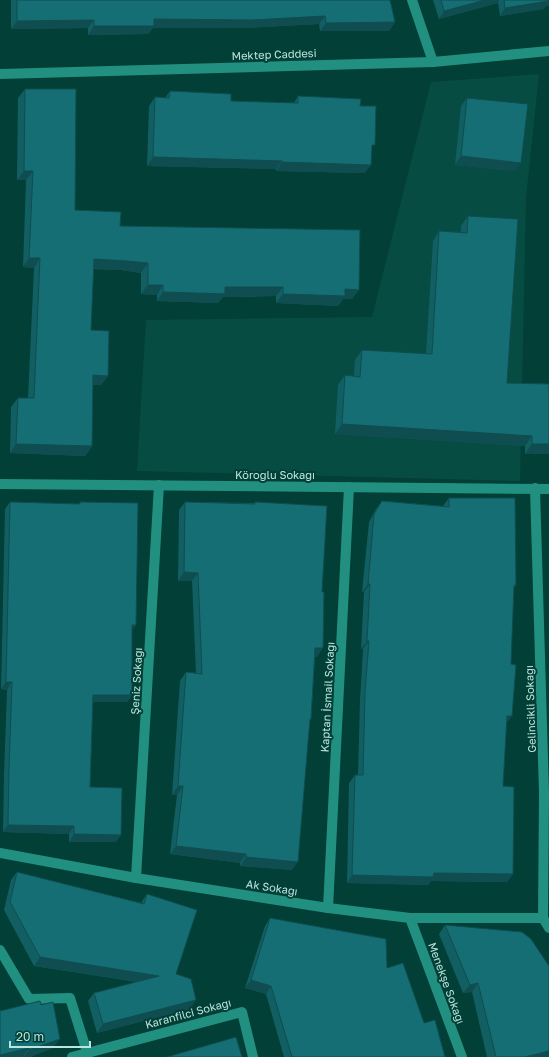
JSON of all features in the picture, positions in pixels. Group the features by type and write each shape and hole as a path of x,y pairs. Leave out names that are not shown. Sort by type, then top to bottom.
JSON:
{"street":[{"path":"412,0 433,62"},
{"name":"Mektep Caddesi","path":"0,74 433,62 549,51"},
{"name":"Köroğlu Sokağı","path":"0,484 549,488"},
{"name":"Şeniz Sokağı","path":"136,878 160,485"},
{"name":"Kaptan İsmail Sokağı","path":"328,908 349,487"},
{"name":"Gelincikli Sokağı","path":"535,488 547,793 543,918"},
{"name":"Ak Sokağı","path":"0,853 136,878 328,908 410,918 543,918"},
{"name":"Menekşe Sokağı","path":"410,918 462,1057"},
{"path":"543,918 549,928"},
{"path":"0,950 29,999 70,998 87,1052"},
{"name":"Karanfilci Sokağı","path":"72,1057 242,1012 253,1057"}],"shaded area":[{"path":"539,74 526,198 520,481 137,471 146,320 372,317 431,82"}],"building":[{"path":"17,0 390,0 395,22 326,23 325,16 252,20 154,19 154,26 94,26 94,20 17,21"},
{"path":"441,0 485,0 444,11"},
{"path":"504,0 549,0 549,1 505,8"},
{"path":"25,89 76,89 75,210 121,212 120,226 360,230 359,290 345,289 345,296 283,294 283,287 225,287 225,294 163,292 163,285 148,285 148,263 94,259 91,330 109,331 108,376 93,375 92,446 16,444 18,398 34,398 40,258 29,258 33,171 24,171"},
{"path":"170,91 231,94 231,101 298,103 298,96 361,99 360,106 376,106 375,145 372,145 371,165 153,157 155,97 169,98"},
{"path":"467,98 528,104 521,163 461,156"},
{"path":"468,216 518,219 507,383 549,384 549,444 532,444 532,436 342,424 345,375 360,377 362,350 432,354 439,231 467,233"},
{"path":"449,498 515,498 516,585 514,585 511,664 516,665 512,716 507,716 503,786 514,787 513,874 434,873 433,877 352,875 355,775 363,775 365,692 369,641 367,641 370,584 368,584 374,514 382,501 449,507"},
{"path":"10,502 80,504 80,502 138,503 136,625 132,625 132,695 93,695 90,787 122,788 121,835 74,834 74,826 8,825 12,682 6,682"},
{"path":"185,502 255,504 255,502 327,506 322,592 324,592 323,648 315,648 311,719 298,862 246,857 246,854 176,846 183,786 178,786 186,672 202,674 198,573 184,572"},
{"path":"17,872 144,904 147,894 197,910 176,974 191,979 196,1000 103,1024 94,993 159,976 40,957 10,902"},
{"path":"270,918 386,939 387,968 403,963 424,1023 435,1020 445,1057 292,1057 271,986 251,980"},
{"path":"445,925 522,932 531,939 549,966 549,1051 525,1057 496,1057 478,983 470,985"},
{"path":"40,1001 41,1005 53,1002 60,1039 29,1050 29,1048 0,1055 0,1011"},
{"path":"236,1037 242,1057 167,1057"}]}
